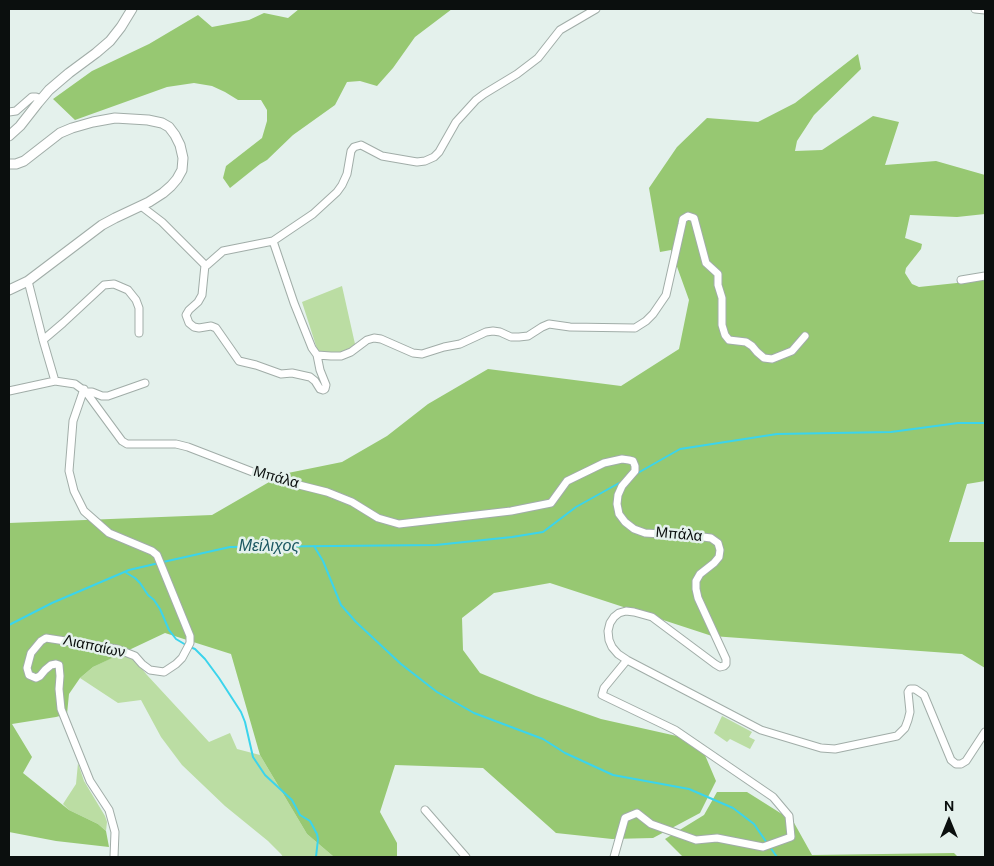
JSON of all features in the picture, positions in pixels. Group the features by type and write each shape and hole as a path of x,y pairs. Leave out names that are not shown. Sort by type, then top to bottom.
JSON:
{"street":[{"path":"9,136 20,126 41,99 69,73 106,45 116,34 132,9"},
{"path":"205,265 223,251 273,241 313,214 338,192 347,174 354,147 361,145 382,156 417,162 434,157 439,152 453,127 476,100 532,63 542,54 560,30 596,9"},
{"path":"975,9 985,10"},
{"path":"9,112 16,110 32,97 41,99"},
{"path":"9,164 24,161 60,133 93,122 115,118 148,120 162,123 169,127 180,145 183,158 182,170 177,179 157,198 102,225 28,281 9,290"},
{"path":"141,206 162,222 205,265"},
{"path":"317,355 341,356 351,352 367,340 374,338 381,339 413,353 422,354 460,344 486,332 500,332 519,338 528,336 549,324 570,327 635,328 653,314 666,295 683,219 688,216 694,218 706,264 718,274 718,284 722,298 722,325 729,340 746,342 764,358 772,359 792,351 805,336"},
{"path":"205,265 202,295 186,315 189,323 199,328 211,326 216,328 239,361 281,374 292,373 310,377 323,390 326,386 317,355 312,348 294,303 273,241"},
{"path":"961,280 985,276"},
{"path":"28,281 42,340 55,381"},
{"path":"42,340 104,285 114,284 128,290 136,300 139,308 139,334"},
{"path":"9,391 55,381 75,384 85,390 102,396 108,396 145,384"},
{"name":"Μπάλα","path":"85,390 122,441 127,444 176,444 263,476 327,492 352,502 378,518 400,524 511,511 552,503 567,481 604,463 622,459 633,461 635,471 622,486 618,495 619,514 625,522 634,529 645,533 711,538 718,544 720,550 719,557 700,574 696,581 696,589 698,598 726,659 726,664 720,667 715,664 652,616 642,613 619,613 610,623 608,631 609,640 618,654 761,730 821,748 835,750 897,736 905,728 908,720 910,712 908,692 910,689 915,689 924,695 951,760 956,764 962,764 966,761 985,732"},
{"name":"Λιαπαίων","path":"85,390 73,421 69,472 74,491 84,511 109,533 152,551 157,555 190,636 188,646 182,658 164,672 150,670 135,656 117,649 51,638 41,641 31,653 28,668 29,676 36,678 51,665 59,665 61,709 90,781 109,810 116,832 114,857"},
{"path":"614,857 625,818 637,813 651,824 696,840 717,838 764,847 791,837 789,816 773,797 675,730 602,695 604,688 627,660"},
{"path":"425,810 466,857"}],"green space":[{"path":"299,9 452,9 415,37 393,68 377,86 360,81 347,82 335,105 293,135 267,160 230,188 223,178 226,166 262,138 267,121 267,110 261,100 238,100 212,86 194,83 167,87 75,120 53,99 92,71 149,44 198,15 212,27 249,20 264,13 288,18"},
{"path":"858,54 861,69 814,115 797,141 795,151 822,150 873,116 899,122 885,165 936,161 985,175 985,214 957,217 910,215 905,238 922,244 921,249 906,268 905,273 912,284 919,287 985,280 985,481 967,484 949,542 985,542 985,668 962,654 712,636 550,583 494,593 462,618 463,650 480,673 536,696 601,719 699,741 716,781 700,813 653,838 612,839 556,833 483,768 395,765 380,812 397,843 397,857 334,857 307,834 260,755 231,654 165,633 93,667 80,678 69,694 67,714 12,724 32,757 23,773 69,810 98,824 106,831 109,847 56,841 9,832 9,523 212,515 283,474 342,462 387,436 428,404 488,369 621,386 679,349 689,300 671,250 660,252 649,188 677,147 707,118 758,122 795,103"},
{"path":"342,286 355,344 344,353 318,352 302,302"},
{"path":"121,653 133,658 209,742 230,733 237,749 260,755 307,834 334,857 283,857 268,841 225,806 182,765 161,737 141,700 118,703 80,678 93,667"},
{"path":"722,716 752,732 749,737 755,740 750,749 730,739 727,742 714,733"},
{"path":"78,763 84,781 105,816 107,822 106,831 98,824 69,810 63,804 76,784"},
{"path":"717,792 747,792 793,821 812,855 954,853 958,857 683,857 665,839 704,815"}],"waterway":[{"path":"636,474 680,449 777,434 891,432 958,423 985,423"},
{"name":"Μείλιχος","path":"163,562 230,547 436,545 543,532 576,507 621,482"},
{"path":"314,546 323,561 341,605 356,622 401,664 437,692 474,713 543,739 565,753 613,775 689,789 733,808 754,824 767,843"},
{"name":"Μείλιχος","path":"9,625 52,603 129,570 159,563"},
{"path":"125,572 140,583 160,609 169,630 176,639 186,645"},
{"path":"190,647 195,649 205,659 241,712 253,757 265,775 292,800 300,815 310,821 318,839 316,857"},
{"path":"770,847 777,857"}]}
